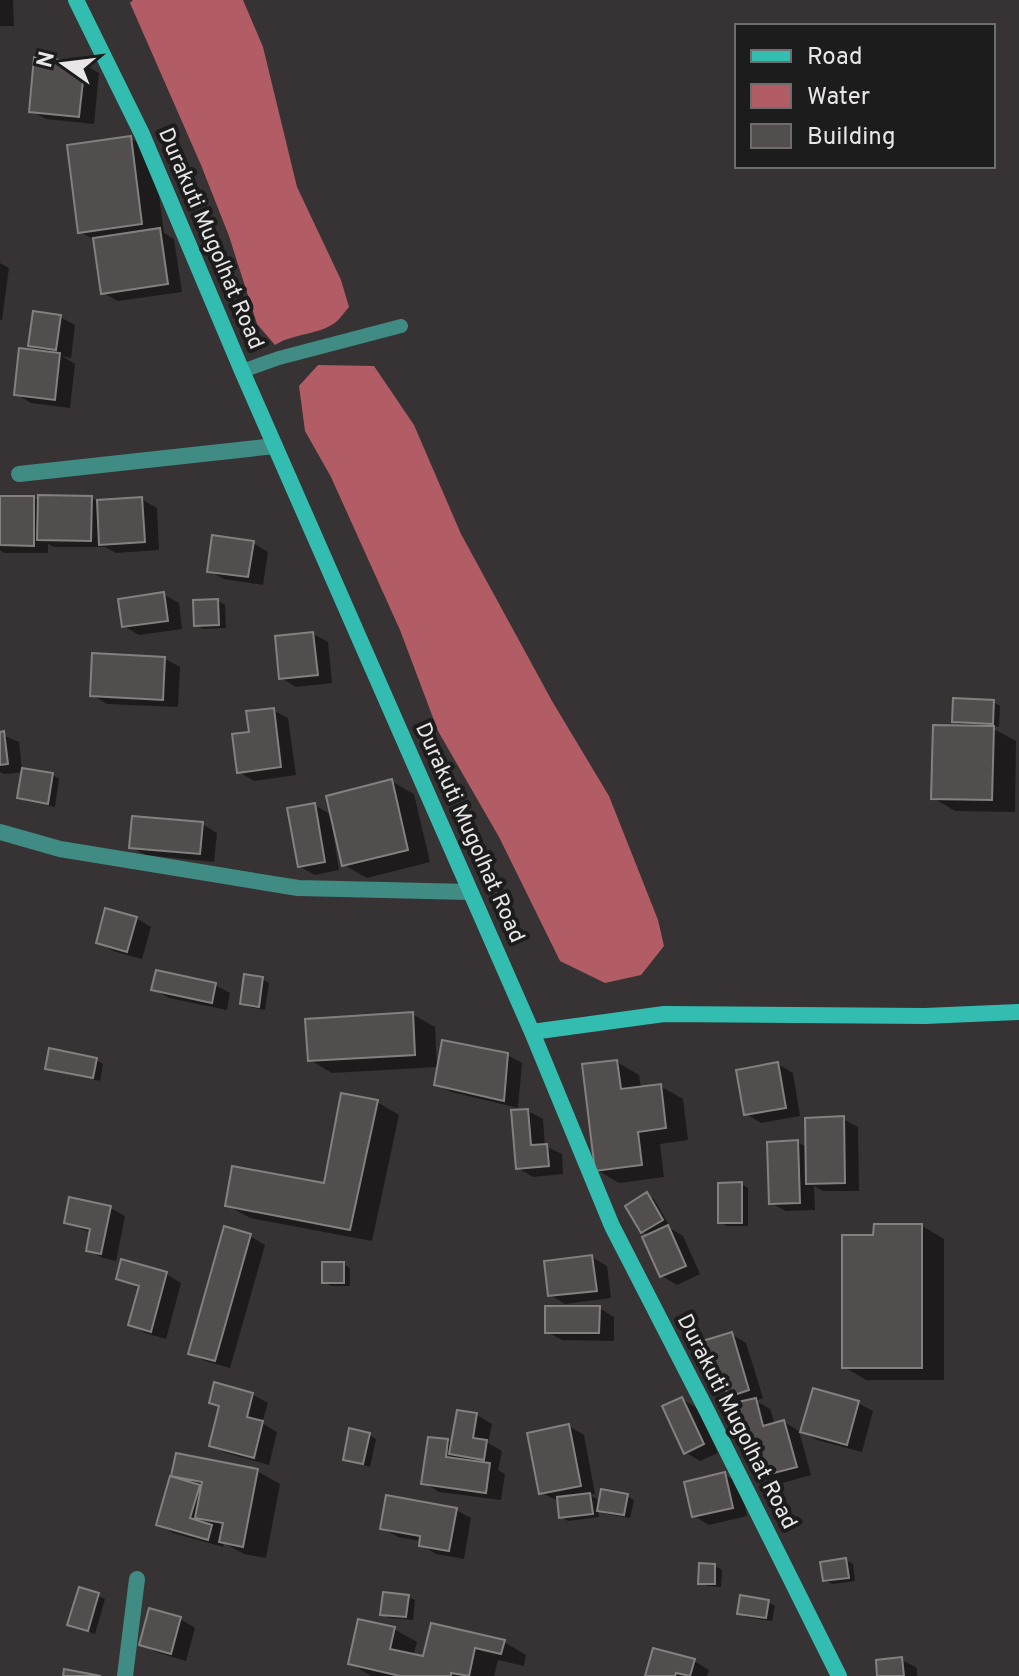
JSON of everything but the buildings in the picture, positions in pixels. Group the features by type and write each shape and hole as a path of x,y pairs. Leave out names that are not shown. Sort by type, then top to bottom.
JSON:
{"main road":[{"name":"Durakuti Mugolhat Road","path":"76,0 142,134 242,371 532,1032 612,1226 839,1676"},
{"path":"532,1032 664,1014 925,1016 1019,1012"}],"street":[{"path":"19,474 275,446"},
{"path":"0,832 60,849 298,888 470,892"},
{"path":"125,1676 137,1579"}],"lane":[{"path":"242,371 279,358 401,326"}],"water":[{"path":"133,0 243,0 263,47 297,187 341,280 349,307 329,326 275,345 257,324 229,236 130,3"},
{"path":"318,365 374,366 414,425 461,534 552,701 609,796 658,920 664,946 641,975 605,983 560,961 499,837 438,731 400,630 331,477 305,431 299,386"}]}
